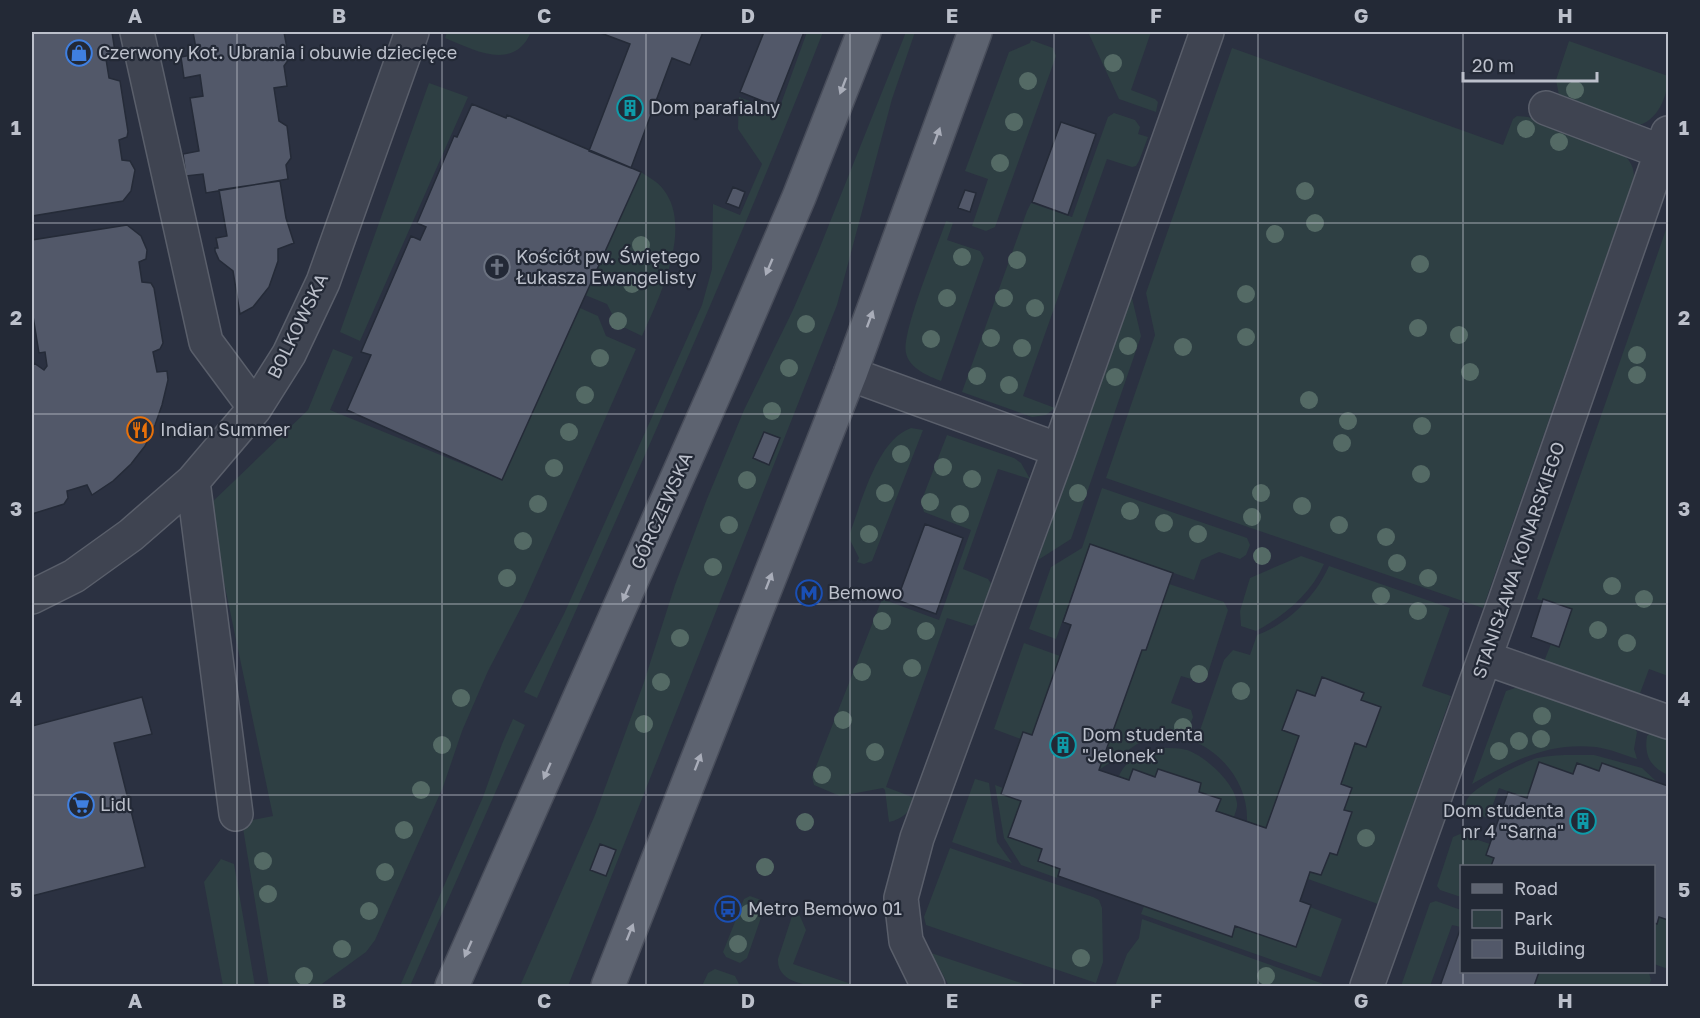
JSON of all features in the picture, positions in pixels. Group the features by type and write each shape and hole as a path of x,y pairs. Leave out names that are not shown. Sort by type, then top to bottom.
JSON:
{"main road":[{"name":"GÓRCZEWSKA","path":"452,987 742,329 799,196 864,32"},
{"path":"608,987 850,374 975,32"}],"street":[{"path":"137,32 206,342 255,408"},
{"name":"BOLKOWSKA","path":"32,597 74,576 132,536 193,481 255,408 289,354 323,282 412,32"},
{"path":"928,987 906,941 901,898 917,838 1059,450 1207,32"},
{"path":"1546,108 1665,142"},
{"name":"STANISŁAWA KONARSKIEGO","path":"1367,987 1485,658 1665,142"},
{"path":"850,374 1059,450"},
{"path":"193,481 236,814"},
{"path":"1485,658 1668,722"}],"green space":[{"path":"447,32 531,32 524,44 514,52 504,55 468,48 445,38"},
{"path":"807,32 823,32 720,283 537,698 524,692 564,614 702,305 712,269 713,204 740,215 762,164 738,129 739,97 778,112"},
{"path":"906,32 915,32 892,99 837,305 568,986 520,986 595,815 643,685 675,585 707,499 744,410 793,310 818,252"},
{"path":"1088,32 1151,32 1131,90 1155,99 1158,102 1156,112 1119,99"},
{"path":"1031,40 1053,48 1056,56 995,227 986,231 972,226 988,179 965,171 1009,52 1030,43"},
{"path":"1569,41 1668,76 1666,92 1655,114 1643,124 1636,126 1559,95 1556,80"},
{"path":"1232,48 1503,145 1513,119 1517,116 1528,117 1620,151 1632,165 1634,177 1483,608 1106,478 1155,335 1146,293"},
{"path":"429,83 468,97 360,341 340,332"},
{"path":"1114,113 1135,120 1140,127 1138,134 1148,137 1136,166 1132,167 1107,159 1023,396 1055,408 1046,415 1032,417 962,392 1031,203 1072,217 1108,117"},
{"path":"641,172 663,189 672,205 675,223 674,242 664,283 642,336 617,324 607,304 585,295"},
{"path":"946,221 953,223 947,240 980,251 984,258 941,381 925,374 911,363 906,353 906,343 914,309"},
{"path":"1668,224 1668,676 1649,669 1639,696 1543,664 1551,644 1559,646 1572,609 1537,599"},
{"path":"1131,294 1141,336 1071,539 1038,560"},
{"path":"580,308 598,316 606,336 636,349 525,600 488,671 462,731 443,787 375,940 366,952 319,986 269,986 242,822 273,816 208,506 308,410 333,349 353,357 330,410 502,480"},
{"path":"911,428 923,430 872,561 864,564 857,562 859,558 850,540 850,533 872,473 889,445"},
{"path":"947,435 1014,458 1021,463 1030,479 998,469 963,569 988,579 992,585 979,622 972,626 947,618 886,787 917,799 906,814 889,822 883,788 840,796 814,785 812,777 882,599 939,620 971,530 924,512 921,502"},
{"path":"1102,488 1247,538 1250,545 1246,555 1240,559 1219,552 1201,560 1194,580 1090,544 1056,639 1029,629 1051,567 1082,548"},
{"path":"1301,556 1324,564 1312,585 1296,603 1256,631 1241,626 1240,611 1250,578"},
{"path":"1329,566 1450,608 1422,686 1451,696 1378,904 1308,879 1310,872 1321,875 1330,853 1337,855 1351,812 1344,810 1352,788 1341,784 1355,743 1366,747 1381,707 1361,700 1364,692 1322,678 1315,696 1297,690 1282,730 1299,736 1266,828 1247,821 1244,796 1234,774 1217,756 1196,742 1224,660 1233,650 1250,655 1257,635 1280,624 1300,608 1317,588"},
{"path":"1169,584 1224,602 1228,610 1208,673 1198,681 1181,676 1171,703 1191,710 1193,717 1186,736 1162,737 1137,744 1099,770 1142,650 1146,650"},
{"path":"1024,643 1060,656 1032,735 1023,732 1021,739 994,729"},
{"path":"1521,686 1632,725 1637,732 1634,749 1637,759 1596,747 1562,747 1516,761 1472,784 1506,691"},
{"path":"513,719 525,725 410,986 400,986 483,797"},
{"path":"1652,732 1668,738 1668,775 1653,764 1648,755 1647,736"},
{"path":"1163,748 1187,750 1218,771 1235,795 1237,808 1234,817 1216,811 1221,799 1199,792 1200,783 1158,769 1155,777 1134,769 1129,780 1119,776 1131,760"},
{"path":"1594,755 1642,768 1657,782 1599,771 1577,763 1573,774 1539,762 1527,798 1499,788 1488,818 1469,811 1465,806 1467,799 1480,787 1530,760 1551,756"},
{"path":"975,779 989,783 997,842 1012,863 952,842"},
{"path":"995,785 1003,788 1002,794 1021,801 1008,837 1042,849 1038,860 1060,869 1057,878 1021,865 1004,838"},
{"path":"1460,834 1490,844 1486,854 1494,858 1491,865 1460,865 1460,897 1440,890 1437,886 1453,837"},
{"path":"950,848 1099,900 1102,908 1103,962 1096,983 926,925 924,917"},
{"path":"221,859 234,864 255,986 223,986 204,882"},
{"path":"750,896 761,900 764,909 747,958 740,963 726,957 723,952 744,899"},
{"path":"1436,901 1460,910 1460,927 1452,925 1430,986 1401,986 1430,903"},
{"path":"1144,906 1232,937 1235,926 1296,947 1310,907 1342,919 1321,977 1141,914"},
{"path":"793,913 800,916 806,930 793,964 857,986 809,985 787,977 780,970 778,959"},
{"path":"1659,917 1668,920 1668,969 1655,964 1655,923 1657,924"},
{"path":"1142,919 1329,986 1115,986 1127,954 1139,938"},
{"path":"931,953 1030,986 949,986"},
{"path":"715,969 735,976 738,986 702,986 708,973"},
{"path":"1539,973 1649,973 1651,980 1649,986 1534,986"}],"building":[{"path":"32,32 112,32 115,52 111,58 106,59 109,78 120,81 128,132 127,137 119,140 122,160 130,161 135,170 131,191 123,201 32,216"},
{"path":"193,32 284,32 289,59 284,66 287,86 274,88 279,121 287,126 291,158 286,165 288,179 206,193 203,174 186,176 183,154 199,151 190,98 203,96 200,75 184,78 181,57 197,54"},
{"name":"Dom parafialny","path":"598,32 703,32 690,65 672,58 631,168 589,151 630,44"},
{"path":"764,32 804,32 775,106 740,92"},
{"name":"Kościół pw. Świętego Łukasza Ewangelisty","path":"472,104 506,118 507,115 641,172 502,480 347,410 371,355 361,352 411,236 420,240 426,227 417,223 454,136 457,137"},
{"path":"1061,122 1096,134 1068,215 1032,202"},
{"path":"280,181 286,218 294,243 278,249 278,261 269,287 253,307 240,314 233,271 219,260 215,251 215,248 218,248 216,238 227,236 219,190"},
{"path":"733,187 745,192 739,208 726,203"},
{"path":"965,190 976,193 970,212 958,208"},
{"path":"127,225 141,236 147,250 146,259 139,262 142,282 151,283 154,288 163,343 160,349 153,352 157,372 167,371 168,380 162,405 145,446 131,464 113,481 92,495 87,485 67,491 68,498 64,504 32,514 32,367 34,363 44,370 47,366 45,352 39,353 32,310 32,240"},
{"path":"764,432 780,438 769,465 753,458"},
{"path":"925,524 963,538 936,614 897,600"},
{"name":"Dom studenta \"Jelonek\"","path":"1090,544 1173,573 1146,650 1142,650 1099,770 1129,780 1133,769 1155,777 1158,769 1201,783 1199,792 1221,799 1216,811 1266,828 1299,736 1282,730 1297,690 1315,696 1322,677 1364,693 1361,700 1381,707 1366,747 1355,743 1341,784 1352,788 1344,810 1352,812 1337,855 1330,853 1321,875 1310,872 1300,901 1311,905 1296,947 1235,926 1232,937 1058,876 1060,869 1038,861 1042,849 1008,837 1021,801 1001,794 1023,732 1032,735 1071,625 1063,622"},
{"path":"1543,599 1572,609 1559,647 1531,637"},
{"name":"Lidl","path":"142,697 152,734 114,743 145,867 32,896 32,726"},
{"name":"Dom studenta nr 4 \"Sarna\"","path":"1539,762 1573,774 1577,763 1599,771 1602,763 1668,786 1668,920 1659,917 1657,924 1655,923 1655,865 1491,865 1494,858 1486,855 1508,792 1527,798"},
{"path":"600,844 616,850 606,876 590,870"},
{"path":"1460,930 1460,973 1539,973 1534,986 1440,986"}],"place":[{"name":"Czerwony Kot. Ubrania i obuwie dziecięce","path":"79,53"},
{"name":"Dom parafialny","path":"630,108"},
{"name":"Kościół pw. Świętego Łukasza Ewangelisty","path":"497,267"},
{"name":"Indian Summer","path":"140,430"},
{"name":"Bemowo","path":"809,593"},
{"name":"Dom studenta \"Jelonek\"","path":"1063,745"},
{"name":"Lidl","path":"81,805"},
{"name":"Dom studenta nr 4 \"Sarna\"","path":"1583,821"},
{"name":"Metro Bemowo 01","path":"728,909"}]}
